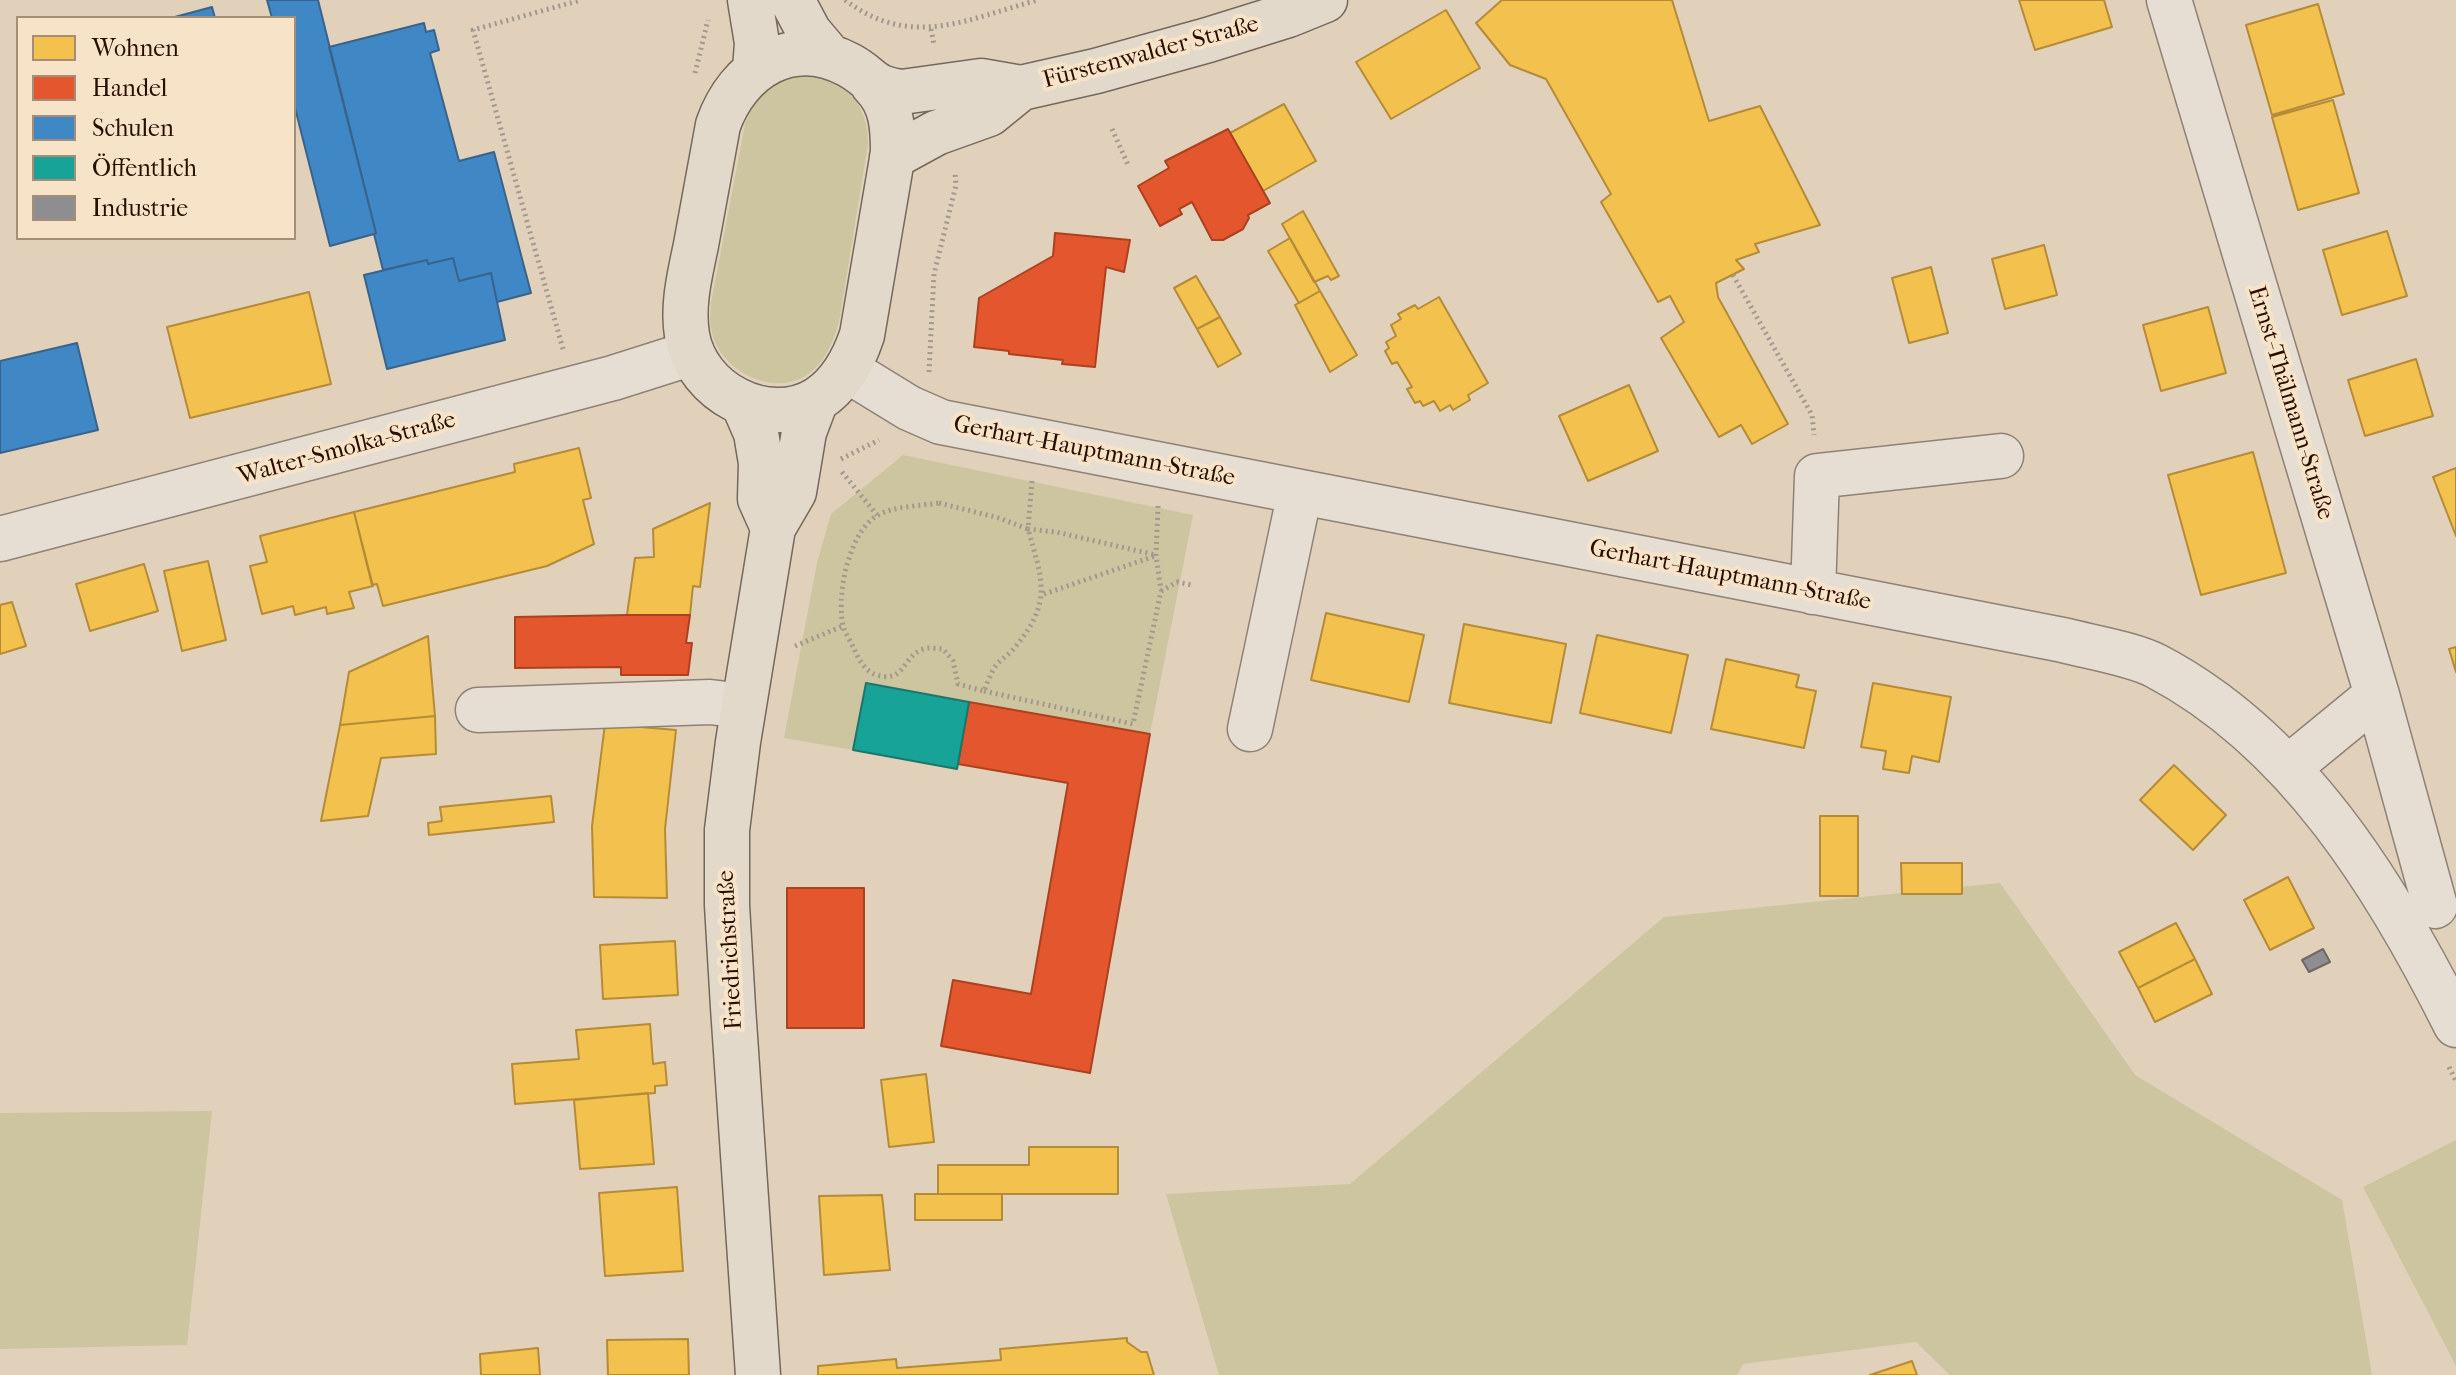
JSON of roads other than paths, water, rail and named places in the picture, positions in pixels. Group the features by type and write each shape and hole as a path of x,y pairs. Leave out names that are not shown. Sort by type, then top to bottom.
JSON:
{"main road":[{"path":"750,0 757,43 755,70"},
{"path":"792,0 809,32 830,57"},
{"name":"Fürstenwalder Straße","path":"892,157 911,145 947,108 981,81 1021,88 1096,71 1208,40 1325,0"},
{"path":"809,53 830,57 850,66 873,85 886,101 891,117 892,157 862,335 847,370 835,385 816,400 801,407 781,410 743,403 721,392 709,381 699,369 687,337 686,299 718,125 735,89 755,70 787,56 809,53"},
{"name":"Fürstenwalder Straße","path":"873,85 947,108"},
{"name":"Friedrichstraße","path":"758,1375 733,1007 727,830 743,706 773,528 794,492 804,432 816,400"},
{"name":"Friedrichstraße","path":"743,403 756,433 761,463 760,499 773,528"}],"street":[{"name":"Ernst-Thälmann-Straße","path":"2169,0 2377,695 2435,906"},
{"name":"Walter-Smolka-Straße","path":"0,539 575,389 692,353"},
{"name":"Gerhart-Hauptmann-Straße","path":"847,370 909,408 941,422 2063,640 2154,665 2222,708 2288,768 2349,842 2417,949 2450,1042"},
{"path":"1813,592 1817,476 2001,456"},
{"path":"1250,729 1300,492"},
{"path":"2288,768 2377,695"},
{"path":"478,710 710,702 743,706"}]}
